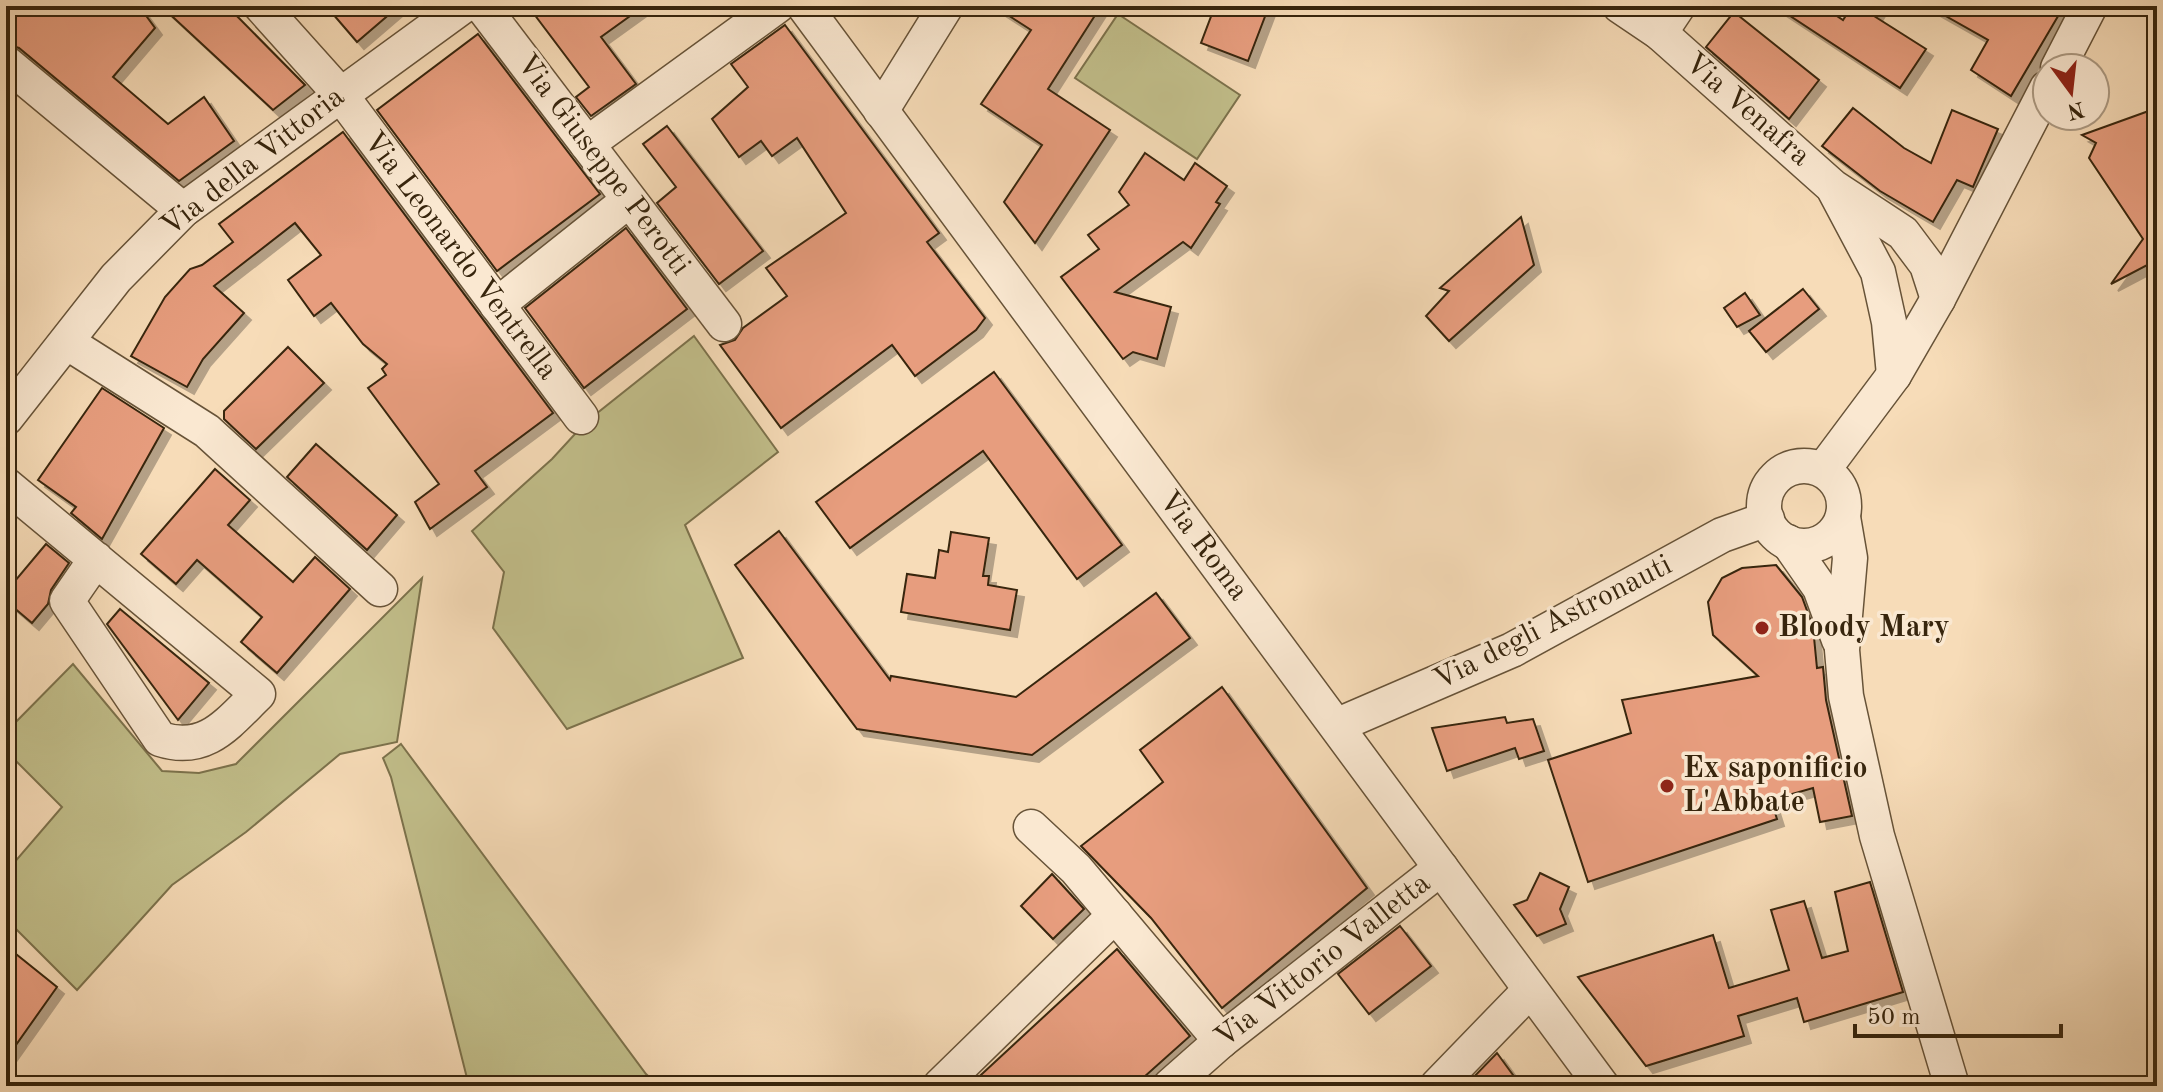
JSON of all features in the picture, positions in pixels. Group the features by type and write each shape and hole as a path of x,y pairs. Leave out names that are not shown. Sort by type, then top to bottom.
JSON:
{"street":[{"name":"Via Leonardo Ventrella","path":"261,6 340,94 581,417"},
{"name":"Via della Vittoria","path":"6,418 68,343 116,278 183,210 340,94 428,16 463,6"},
{"name":"Via Giuseppe Perotti","path":"482,6 724,324"},
{"path":"587,144 777,6"},
{"name":"Via Roma","path":"804,6 1602,1086"},
{"path":"881,111 946,6"},
{"name":"Via Venafra","path":"1620,6 1669,20 1833,187 1903,233 1927,265 1938,299"},
{"path":"2066,52 2090,6"},
{"path":"6,63 183,210"},
{"path":"1823,470 1894,375 1938,299 2031,119"},
{"name":"Via Venafra","path":"1833,187 1878,272 1889,322 1894,375"},
{"path":"497,305 629,200"},
{"name":"Via Venafra","path":"1903,233 1941,238 1974,230"},
{"name":"Via Venafra","path":"1878,272 1906,292 1938,299"},
{"path":"68,343 207,431 380,589"},
{"path":"1842,650 1820,588 1777,531 1764,506 1773,481 1796,466 1823,470 1839,484 1845,506 1843,517 1850,558 1842,650 1846,696 1877,836 1952,1086"},
{"path":"6,485 96,559 258,694 221,731 201,741 179,745 160,739 67,601 96,559"},
{"path":"1777,531 1814,545 1827,539 1843,517"},
{"name":"Via degli Astronauti","path":"1338,725 1512,650 1722,535 1777,531"},
{"path":"1031,827 1076,869 1221,1041"},
{"name":"Via Vittorio Valletta","path":"1170,1086 1221,1041 1441,868"},
{"path":"940,1086 1115,915"},
{"path":"1437,1086 1530,990"}],"shaded area":[{"path":"1118,14 1240,95 1197,159 1075,78"},
{"path":"694,336 778,452 685,525 743,658 567,729 493,628 504,572 472,531 552,459 586,422"},
{"path":"422,578 397,742 340,754 246,832 172,885 77,990 6,919 6,872 62,807 6,751 6,732 73,664 162,771 199,773 236,764"},
{"path":"401,744 646,1074 659,1086 469,1086 391,777 383,758"}],"building":[{"path":"6,6 139,6 155,28 113,77 168,124 204,97 234,141 179,181 19,48 6,44"},
{"path":"161,6 227,6 305,85 273,110"},
{"path":"326,6 399,6 357,42"},
{"path":"528,6 644,6 601,37 636,84 591,116 576,97 589,87"},
{"path":"994,6 1101,6 1048,89 1110,130 1035,243 1004,202 1042,145 981,104 1031,30"},
{"path":"1215,6 1269,6 1248,61 1201,43"},
{"path":"1775,6 1822,6 1843,20 1852,6 1880,6 1874,16 1926,49 1900,88"},
{"path":"1928,6 2064,6 2037,52 2031,52 2031,62 2011,96 1971,70 1988,40"},
{"path":"1734,12 1819,80 1789,119 1706,47"},
{"path":"785,25 939,233 927,242 985,318 976,330 915,376 892,345 781,428 720,345 735,340 743,328 787,296 766,268 846,213 797,138 772,156 761,141 739,157 712,119 748,87 731,64"},
{"path":"478,34 600,194 497,271 377,110"},
{"path":"1853,108 1904,148 1931,163 1952,110 1998,129 1973,187 1957,180 1933,222 1880,191 1822,146"},
{"path":"2157,108 2157,154 2150,155 2157,188 2157,260 2111,284 2143,239 2089,158 2096,143 2082,135 2111,132 2111,125"},
{"path":"667,126 763,251 719,284 657,203 676,187 643,144"},
{"path":"343,132 553,413 475,471 487,487 430,529 415,502 439,484 368,388 386,375 382,369 387,364 363,344 331,303 314,316 288,280 321,255 295,223 214,286 244,313 203,359 187,387 131,356 165,297 190,269 202,265 233,242 219,224"},
{"path":"1145,153 1184,180 1195,163 1227,186 1216,202 1220,204 1191,248 1183,242 1115,292 1171,307 1157,359 1133,352 1123,359 1061,277 1099,249 1088,235 1129,205 1119,192"},
{"path":"1521,217 1534,265 1449,341 1426,316 1449,291 1440,288"},
{"path":"626,228 687,309 584,388 525,308"},
{"path":"1803,289 1819,309 1766,352 1749,331"},
{"path":"1745,293 1760,315 1737,327 1724,308"},
{"path":"288,347 324,383 256,449 224,419 224,411"},
{"path":"994,372 1122,545 1077,579 983,451 850,548 816,502"},
{"path":"102,388 164,428 102,539 71,513 76,507 38,480"},
{"path":"316,444 397,515 367,550 287,477"},
{"path":"215,469 250,500 228,525 293,582 315,557 350,589 277,673 241,642 262,617 197,560 176,584 141,554"},
{"path":"779,531 890,680 891,676 1016,697 1156,593 1190,638 1032,755 857,729 735,565"},
{"path":"951,532 989,538 983,576 989,576 988,585 1017,590 1010,630 901,612 907,574 935,578 939,550 948,552"},
{"path":"46,544 69,563 51,590 48,604 32,623 6,601 14,592 9,588"},
{"name":"Ex saponificio L'Abbate","path":"1776,565 1802,597 1813,627 1817,668 1823,667 1826,700 1852,816 1820,822 1813,788 1771,800 1777,819 1588,882 1548,760 1631,733 1622,700 1758,676 1713,635 1708,602 1722,578 1742,568"},
{"path":"120,609 209,683 178,720 107,624"},
{"path":"1222,687 1367,888 1222,1008 1151,918 1081,846 1163,782 1140,750"},
{"path":"1505,717 1507,723 1533,719 1544,751 1519,759 1515,748 1447,771 1432,728"},
{"path":"1540,873 1569,887 1560,909 1566,924 1537,936 1514,905 1527,900"},
{"path":"1052,874 1084,909 1053,939 1021,906"},
{"path":"1870,882 1903,992 1804,1022 1797,998 1738,1016 1744,1036 1646,1066 1578,977 1713,935 1729,988 1789,970 1771,910 1804,901 1822,958 1848,951 1835,892"},
{"path":"1400,926 1431,966 1369,1014 1338,974"},
{"path":"6,946 57,987 6,1059"},
{"path":"1117,949 1190,1036 1134,1086 969,1086"},
{"path":"1497,1053 1521,1086 1465,1086"}],"place":[{"name":"Bloody Mary","path":"1762,628"},
{"name":"Ex saponificio L'Abbate","path":"1667,786"}]}
